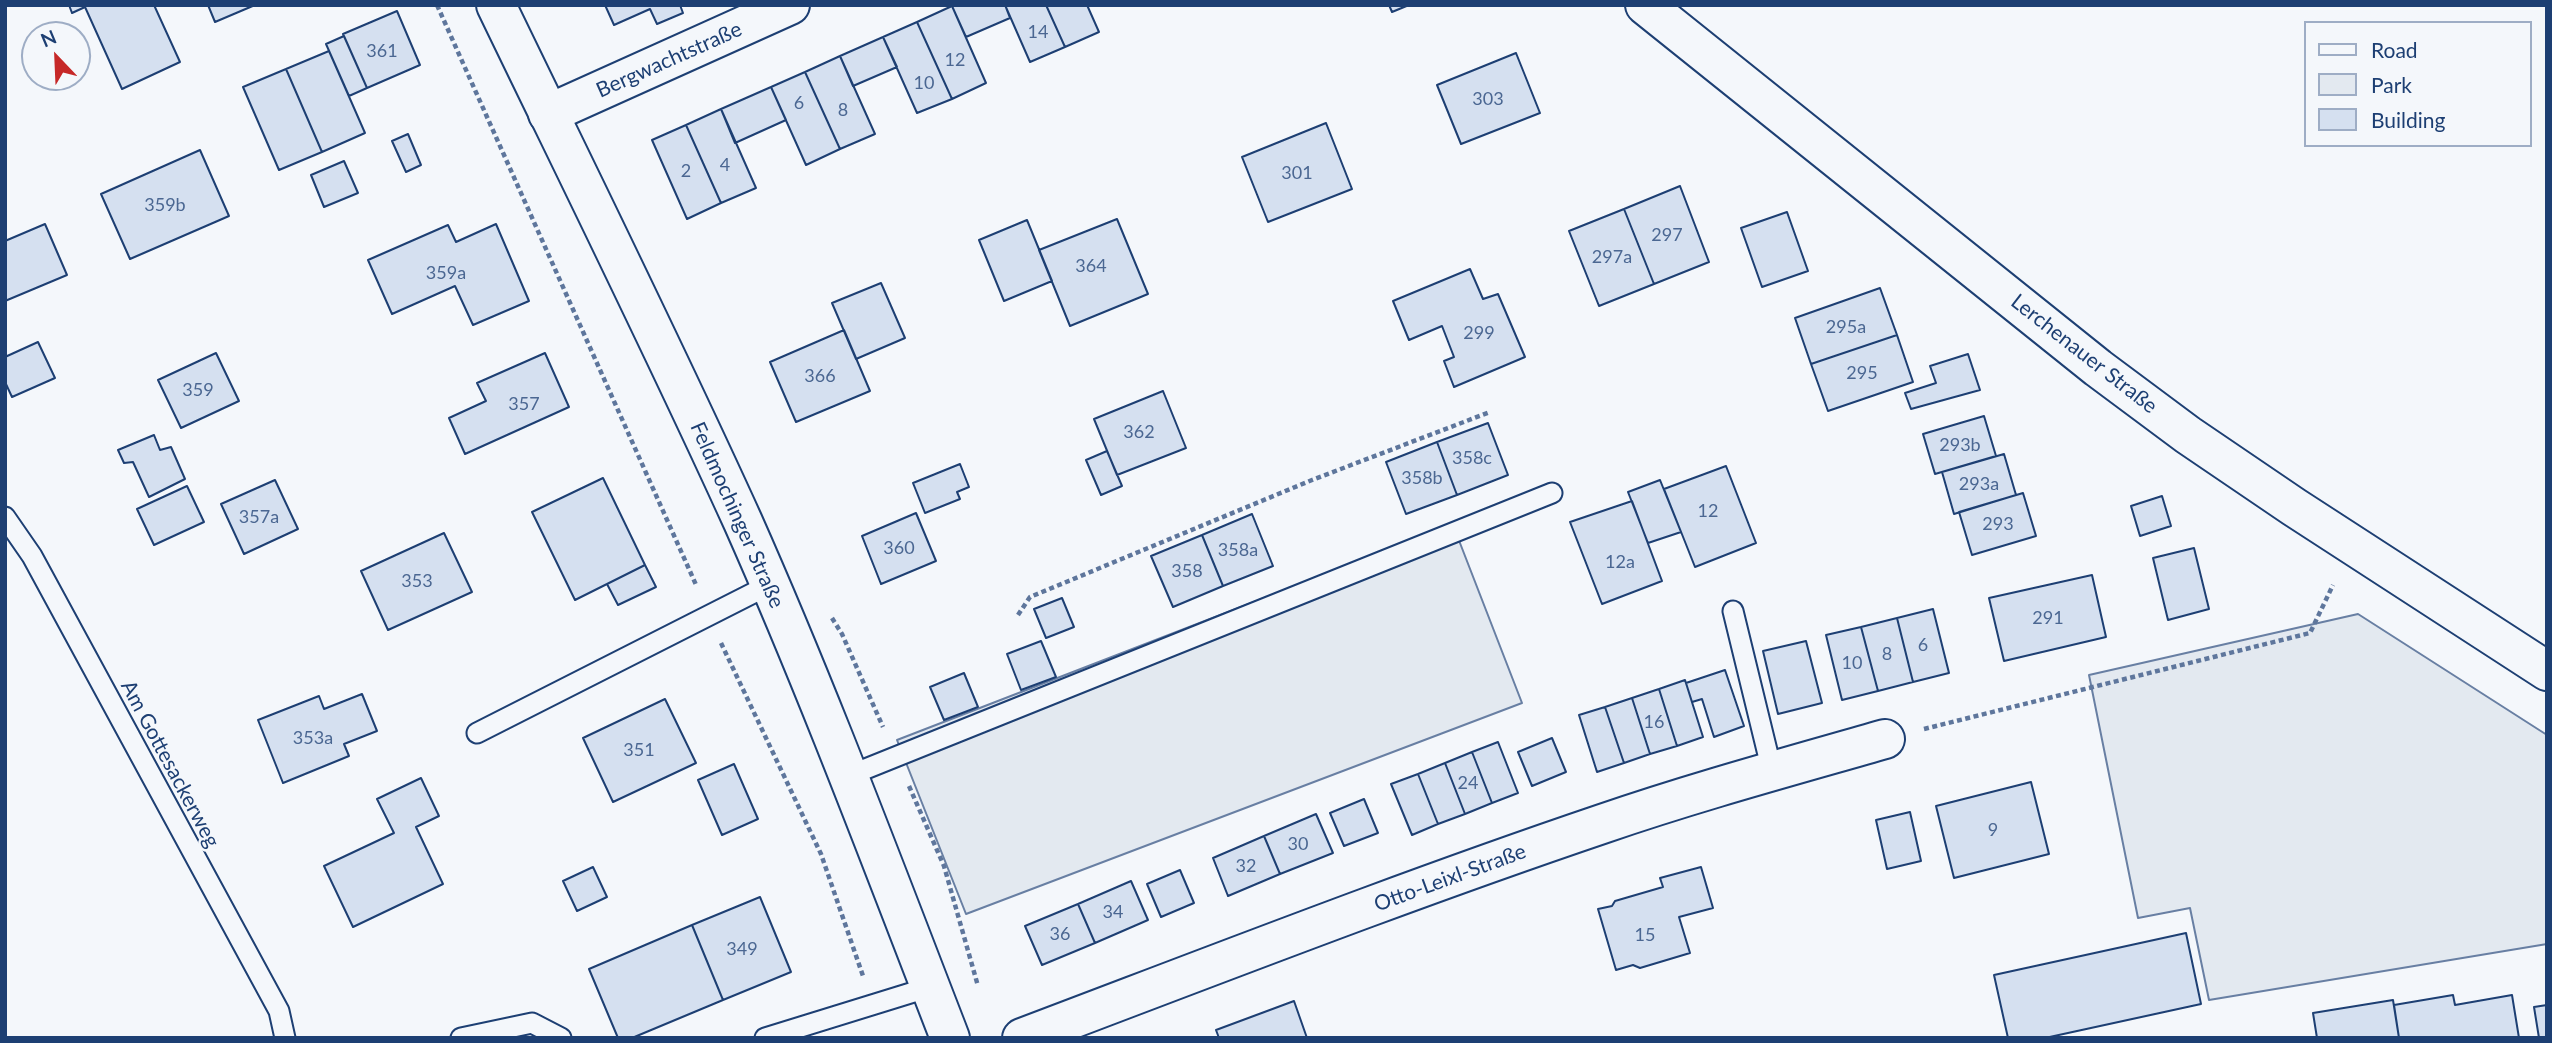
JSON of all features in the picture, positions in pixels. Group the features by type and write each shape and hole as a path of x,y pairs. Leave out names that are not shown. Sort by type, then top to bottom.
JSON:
{"main road":[{"name":"Feldmochinger Straße","path":"496,5 644,310 743,523 848,776 950,1038"},
{"name":"Bergwachtstraße","path":"548,114 790,5"},
{"name":"Lerchenauer Straße","path":"1645,5 2098,368 2188,435 2547,671"},
{"name":"Otto-Leixl-Straße","path":"1023,1038 1411,891 1604,823 1885,739"}],"lane":[{"path":"848,776 1552,493"},
{"name":"Am Gottesackerweg","path":"5,517 32,556 279,1011 285,1038"},
{"path":"477,733 769,585"},
{"path":"1732,611 1772,771"},
{"path":"765,1038 930,987"},
{"path":"461,1038 532,1023 561,1038"}],"path":[{"path":"437,5 745,698 821,854 873,1005"},
{"path":"1018,615 1030,597 1312,480 1490,412"},
{"path":"1885,739 2311,633 2333,585"}],"green space":[{"path":"1453,525 1522,703 966,914 897,740"},
{"path":"2358,614 2547,735 2547,944 2209,1000 2190,908 2138,918 2089,675"}],"building":[{"path":"69,5 154,5 180,62 122,89 85,7 72,13"},
{"path":"208,5 255,5 215,22"},
{"path":"605,5 680,5 683,13 657,24 650,9 614,25"},
{"path":"1005,5 1010,18 966,37 952,6"},
{"path":"1005,5 1046,5 1065,47 1030,62"},
{"path":"1046,5 1087,5 1099,32 1065,47"},
{"path":"1389,5 1409,5 1392,12"},
{"path":"952,6 986,83 952,99 917,22"},
{"path":"397,11 420,65 367,88 343,34"},
{"path":"917,22 952,99 917,113 883,37"},
{"path":"344,36 367,88 349,96 326,44"},
{"path":"883,37 897,67 853,86 840,56"},
{"path":"329,51 365,133 322,152 286,69"},
{"path":"1516,53 1540,113 1461,144 1437,85"},
{"path":"840,56 875,134 840,149 805,72"},
{"path":"286,69 322,152 279,170 243,87"},
{"path":"805,72 840,149 806,165 771,87"},
{"path":"771,87 786,120 735,143 721,109"},
{"path":"721,109 756,188 721,203 686,125"},
{"path":"1326,123 1352,189 1268,222 1242,157"},
{"path":"686,125 721,203 687,219 652,140"},
{"path":"408,134 421,165 406,172 392,141"},
{"path":"200,150 229,216 130,259 101,194"},
{"path":"344,161 358,193 324,207 311,175"},
{"path":"1680,186 1709,262 1654,284 1624,209"},
{"path":"1624,209 1654,284 1599,306 1569,231"},
{"path":"1787,212 1808,271 1762,287 1741,228"},
{"path":"1117,219 1148,294 1070,326 1039,250"},
{"path":"1027,220 1052,281 1004,301 979,240"},
{"path":"45,224 67,275 5,301 5,241"},
{"path":"496,224 529,301 473,325 455,286 392,314 368,260 448,225 456,242"},
{"path":"1470,269 1483,299 1498,294 1525,357 1454,387 1444,361 1454,357 1442,326 1409,340 1393,301"},
{"path":"881,283 905,338 856,359 832,303"},
{"path":"1880,288 1897,335 1811,364 1795,318"},
{"path":"844,330 870,391 796,422 770,362"},
{"path":"1897,335 1913,382 1828,411 1811,364"},
{"path":"38,342 55,378 12,397 5,382 5,357"},
{"path":"216,353 239,401 181,428 158,380"},
{"path":"545,353 569,407 465,454 449,418 486,401 477,383"},
{"path":"1968,354 1980,390 1911,409 1905,393 1936,383 1930,366"},
{"path":"1163,391 1186,448 1117,475 1094,419"},
{"path":"1984,416 1996,456 1935,474 1923,434"},
{"path":"1488,423 1508,475 1457,495 1437,442"},
{"path":"154,435 160,450 171,447 185,479 149,497 133,462 124,463 118,450"},
{"path":"1437,442 1457,495 1406,514 1386,462"},
{"path":"1107,451 1122,486 1101,495 1086,460"},
{"path":"2004,454 2016,495 1954,514 1942,472"},
{"path":"960,464 969,487 957,492 960,499 925,513 913,483"},
{"path":"1726,466 1756,543 1695,567 1664,489"},
{"path":"603,478 645,565 575,600 532,512"},
{"path":"275,480 298,529 244,554 221,504"},
{"path":"1660,480 1681,532 1648,543 1628,492"},
{"path":"187,486 204,522 154,545 137,509"},
{"path":"2023,493 2036,536 1972,555 1959,512"},
{"path":"2162,496 2171,526 2140,536 2131,506"},
{"path":"1632,501 1662,581 1602,604 1570,522"},
{"path":"916,513 936,561 881,584 862,536"},
{"path":"1252,514 1273,566 1223,586 1202,535"},
{"path":"444,533 472,592 388,630 361,571"},
{"path":"1202,535 1223,586 1173,607 1151,556"},
{"path":"2194,548 2209,609 2168,620 2153,558"},
{"path":"645,565 656,587 618,605 607,584"},
{"path":"2092,575 2106,637 2004,661 1989,598"},
{"path":"1062,598 1074,627 1046,638 1034,609"},
{"path":"1933,609 1949,673 1913,682 1897,618"},
{"path":"1897,618 1913,682 1878,691 1861,627"},
{"path":"1861,627 1878,691 1842,700 1826,635"},
{"path":"1041,641 1056,677 1021,690 1007,654"},
{"path":"1806,641 1822,703 1778,714 1763,651"},
{"path":"1725,670 1744,726 1714,737 1702,699 1692,702 1686,683"},
{"path":"964,673 978,707 944,720 930,687"},
{"path":"1685,680 1703,737 1677,746 1659,689"},
{"path":"1659,689 1677,746 1650,754 1632,698"},
{"path":"362,694 377,731 344,744 349,756 283,783 258,720 319,696 324,709"},
{"path":"1632,698 1650,754 1624,763 1605,707"},
{"path":"665,699 696,763 613,802 583,738"},
{"path":"1605,707 1624,763 1597,772 1579,715"},
{"path":"1552,738 1566,772 1532,786 1518,752"},
{"path":"1498,742 1518,793 1492,803 1472,752"},
{"path":"1472,752 1492,803 1465,814 1445,763"},
{"path":"1445,763 1465,814 1438,824 1418,774"},
{"path":"734,764 758,819 722,835 698,780"},
{"path":"1418,774 1438,824 1412,835 1391,784"},
{"path":"421,778 439,816 416,827 443,884 353,927 324,866 394,833 377,799"},
{"path":"2031,782 2049,854 1954,878 1936,806"},
{"path":"1364,799 1378,833 1344,846 1330,813"},
{"path":"1910,812 1921,861 1887,869 1876,820"},
{"path":"1316,814 1333,853 1280,874 1264,836"},
{"path":"1264,836 1280,874 1228,896 1213,858"},
{"path":"593,867 607,897 577,911 563,881"},
{"path":"1701,867 1713,908 1679,917 1690,953 1640,968 1633,965 1616,970 1598,909 1612,906 1615,901 1663,887 1660,878"},
{"path":"1180,870 1194,903 1161,917 1147,884"},
{"path":"1131,881 1148,920 1095,943 1078,904"},
{"path":"760,897 791,972 723,1000 692,925"},
{"path":"1078,904 1095,943 1042,965 1025,926"},
{"path":"692,925 723,1000 632,1038 618,1038 589,969"},
{"path":"2186,933 2201,1004 2045,1038 2008,1038 1994,975"},
{"path":"2453,995 2455,1005 2512,995 2519,1038 2399,1038 2394,1005"},
{"path":"2393,1000 2399,1038 2317,1038 2313,1013"},
{"path":"1294,1001 1307,1038 1219,1038 1216,1030"},
{"path":"2547,1005 2547,1038 2539,1038 2534,1007"}]}
